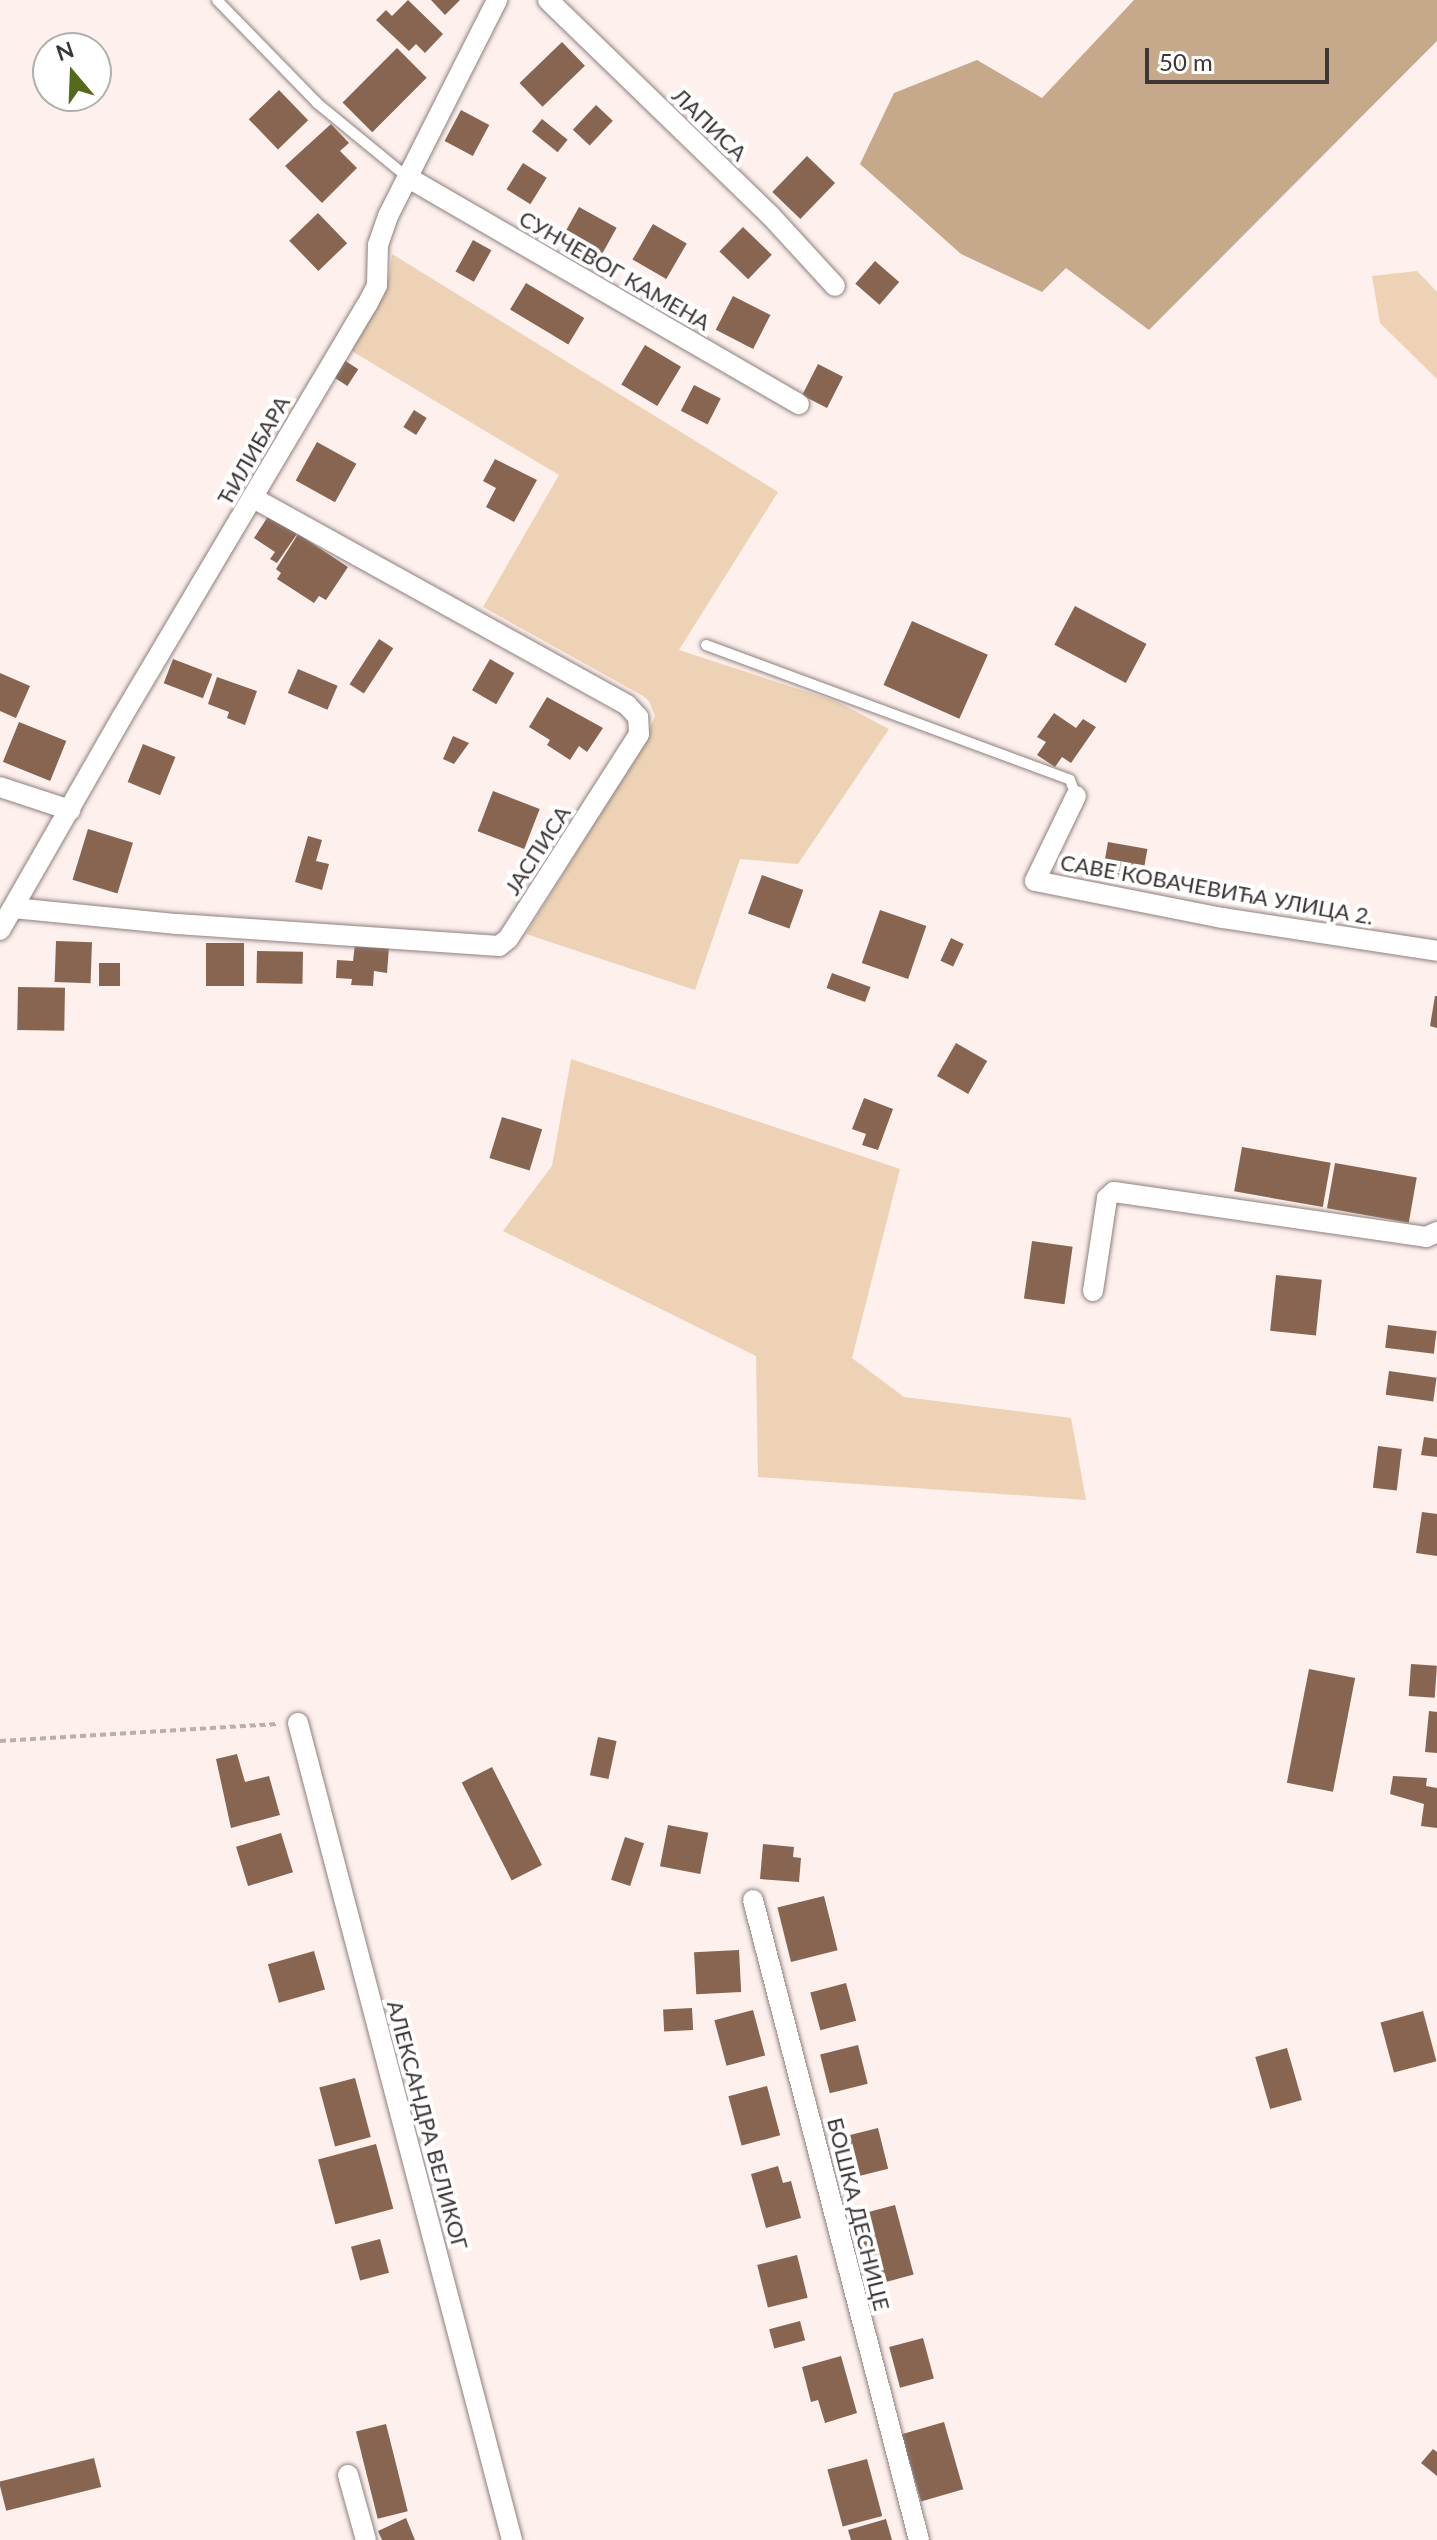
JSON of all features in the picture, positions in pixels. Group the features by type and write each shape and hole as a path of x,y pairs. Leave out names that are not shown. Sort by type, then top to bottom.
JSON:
{"street":[{"name":"ЋИЛИБАРА","path":"13,908 374,292 378,245 407,177 497,0"},
{"name":"ЛАПИСА","path":"548,0 770,215 835,286"},
{"name":"СУНЧЕВОГ КАМЕНА","path":"407,177 799,404"},
{"name":"ЈАСПИСА","path":"13,908 192,925 499,946 508,939 639,734 638,717 627,705 253,498"},
{"path":"0,787 70,810"},
{"name":"САВЕ КОВАЧЕВИЋА УЛИЦА 2.","path":"1076,796 1035,881 1222,918 1437,951"},
{"path":"0,930 13,908"},
{"path":"1093,1291 1107,1198 1114,1192 1426,1237 1437,1232"},
{"name":"АЛЕКСАНДРА ВЕЛИКОГ","path":"298,1723 512,2540"},
{"name":"БОШКА ДЕСНИЦЕ","path":"753,1900 919,2540"},
{"path":"348,2475 366,2540"}],"lane":[{"path":"217,0 317,103 407,177"},
{"path":"706,645 1070,780 1076,796"}],"path":[{"path":"0,1741 298,1723"}],"shaded area":[{"path":"1134,0 1437,0 1437,41 1149,330 1066,268 1042,292 961,254 860,164 894,93 977,60 1042,98"},
{"path":"392,254 778,492 679,650 838,702 889,729 798,864 740,859 695,990 526,934 639,752 655,716 649,701 643,696 483,607 559,475 350,350 389,278"},
{"path":"1417,271 1437,292 1437,379 1380,323 1372,276"},
{"path":"571,1059 900,1169 852,1358 904,1397 1071,1418 1086,1500 758,1477 756,1356 503,1231 552,1166"}],"building":[{"path":"408,0 443,34 425,53 416,44 409,51 376,20 386,10 392,16"},
{"path":"431,0 460,0 445,15"},
{"path":"562,42 585,66 542,107 520,83"},
{"path":"397,48 427,78 372,132 343,102"},
{"path":"279,90 308,120 278,149 249,119"},
{"path":"596,105 613,121 590,146 573,130"},
{"path":"461,110 489,125 473,156 445,141"},
{"path":"542,119 568,140 558,152 532,131"},
{"path":"331,124 349,143 340,151 357,168 322,203 285,166"},
{"path":"807,156 835,183 800,219 772,192"},
{"path":"523,163 547,178 530,204 507,189"},
{"path":"579,207 617,228 602,254 564,233"},
{"path":"318,213 347,243 318,271 289,241"},
{"path":"653,224 687,244 666,279 632,260"},
{"path":"743,227 772,255 748,279 719,251"},
{"path":"473,240 491,250 474,282 456,271"},
{"path":"875,261 899,282 879,305 855,284"},
{"path":"526,283 584,318 568,345 510,310"},
{"path":"733,296 770,315 753,349 716,330"},
{"path":"645,345 681,367 657,406 621,384"},
{"path":"344,360 358,369 347,386 333,377"},
{"path":"818,364 843,377 827,408 802,395"},
{"path":"694,385 721,399 708,424 681,411"},
{"path":"414,410 427,418 416,435 403,427"},
{"path":"317,442 356,464 335,502 296,480"},
{"path":"495,459 537,480 514,522 486,507 496,488 483,481"},
{"path":"269,515 297,534 277,563 270,559 275,552 254,538"},
{"path":"298,534 348,567 326,600 319,596 314,603 277,579 281,573 276,569"},
{"path":"1075,606 1147,644 1126,683 1054,645"},
{"path":"912,621 988,655 959,719 884,685"},
{"path":"379,639 393,648 364,694 350,684"},
{"path":"173,659 212,674 203,698 164,683"},
{"path":"490,659 514,673 496,704 472,690"},
{"path":"298,669 338,686 327,710 288,693"},
{"path":"0,673 30,686 16,718 0,711"},
{"path":"217,677 257,691 245,725 227,718 229,712 208,704"},
{"path":"547,697 603,728 587,752 579,746 570,760 547,745 550,740 529,727"},
{"path":"1054,713 1076,728 1083,719 1096,727 1071,763 1062,757 1055,767 1037,755 1046,742 1037,737"},
{"path":"19,722 66,741 50,781 3,762"},
{"path":"453,736 469,743 454,764 443,759"},
{"path":"143,744 175,757 160,795 128,782"},
{"path":"493,791 540,809 524,849 478,831"},
{"path":"88,829 133,843 117,893 73,880"},
{"path":"308,836 322,840 316,861 329,864 322,890 295,882"},
{"path":"1108,842 1147,849 1142,881 1102,874"},
{"path":"762,875 803,890 789,929 748,914"},
{"path":"880,910 926,926 908,979 862,963"},
{"path":"951,938 964,944 953,967 940,961"},
{"path":"56,941 92,942 91,983 55,982"},
{"path":"206,943 244,943 244,986 206,986"},
{"path":"355,944 389,947 387,973 374,971 373,986 351,985 352,979 336,978 337,960 353,961"},
{"path":"257,951 303,952 302,984 256,983"},
{"path":"99,963 120,963 120,986 99,986"},
{"path":"832,973 871,987 865,1002 827,988"},
{"path":"18,987 65,988 64,1031 17,1030"},
{"path":"1437,996 1437,1028 1430,1026"},
{"path":"956,1043 987,1061 968,1094 937,1076"},
{"path":"864,1098 893,1109 878,1150 862,1145 866,1134 852,1129"},
{"path":"502,1117 542,1129 530,1170 489,1158"},
{"path":"1242,1147 1331,1163 1323,1207 1234,1191"},
{"path":"1335,1163 1417,1177 1409,1223 1327,1208"},
{"path":"1032,1241 1073,1247 1065,1304 1024,1298"},
{"path":"1276,1275 1322,1280 1316,1336 1270,1331"},
{"path":"1388,1325 1437,1331 1434,1354 1385,1348"},
{"path":"1389,1371 1437,1378 1433,1401 1386,1395"},
{"path":"1424,1437 1437,1439 1437,1457 1421,1455"},
{"path":"1378,1446 1402,1449 1397,1491 1373,1488"},
{"path":"1422,1512 1437,1514 1437,1556 1416,1553"},
{"path":"1411,1664 1437,1666 1435,1698 1409,1696"},
{"path":"1309,1669 1355,1678 1333,1792 1287,1783"},
{"path":"1429,1711 1437,1712 1437,1753 1425,1752"},
{"path":"598,1737 617,1741 608,1779 590,1775"},
{"path":"237,1754 245,1782 269,1776 280,1815 231,1828 216,1759"},
{"path":"492,1767 542,1865 512,1880 462,1782"},
{"path":"1393,1776 1427,1778 1426,1786 1437,1788 1437,1828 1421,1826 1424,1804 1390,1794"},
{"path":"668,1825 708,1833 700,1874 660,1866"},
{"path":"281,1833 293,1872 248,1886 236,1847"},
{"path":"625,1837 644,1843 630,1886 611,1880"},
{"path":"763,1844 794,1847 793,1857 801,1858 799,1882 760,1879"},
{"path":"824,1896 838,1950 791,1962 777,1908"},
{"path":"739,1950 741,1992 696,1994 694,1952"},
{"path":"314,1951 325,1989 279,2003 268,1964"},
{"path":"846,1983 856,2021 820,2030 810,1993"},
{"path":"692,2008 693,2030 664,2031 663,2010"},
{"path":"753,2010 765,2055 727,2066 714,2020"},
{"path":"1423,2011 1436,2061 1394,2073 1380,2022"},
{"path":"858,2045 868,2084 830,2093 820,2054"},
{"path":"1287,2048 1302,2100 1270,2109 1255,2057"},
{"path":"355,2078 371,2137 335,2146 319,2088"},
{"path":"767,2086 780,2135 742,2146 728,2096"},
{"path":"878,2128 888,2169 853,2177 843,2137"},
{"path":"376,2144 393,2209 335,2224 318,2160"},
{"path":"778,2166 783,2183 791,2181 801,2218 766,2228 751,2174"},
{"path":"895,2205 914,2275 874,2285 855,2216"},
{"path":"380,2239 389,2273 360,2281 351,2247"},
{"path":"797,2255 808,2298 768,2308 757,2265"},
{"path":"800,2321 805,2340 774,2349 769,2329"},
{"path":"923,2338 934,2379 900,2388 889,2347"},
{"path":"841,2356 857,2413 825,2423 818,2400 811,2402 802,2367"},
{"path":"944,2422 963,2489 921,2501 902,2434"},
{"path":"386,2424 408,2511 378,2519 356,2431"},
{"path":"1433,2449 1437,2452 1437,2476 1421,2463"},
{"path":"94,2458 101,2487 6,2511 0,2481"},
{"path":"867,2459 882,2516 843,2527 827,2470"},
{"path":"406,2518 415,2540 382,2540 378,2531"},
{"path":"886,2519 892,2540 851,2540 848,2530"}]}
